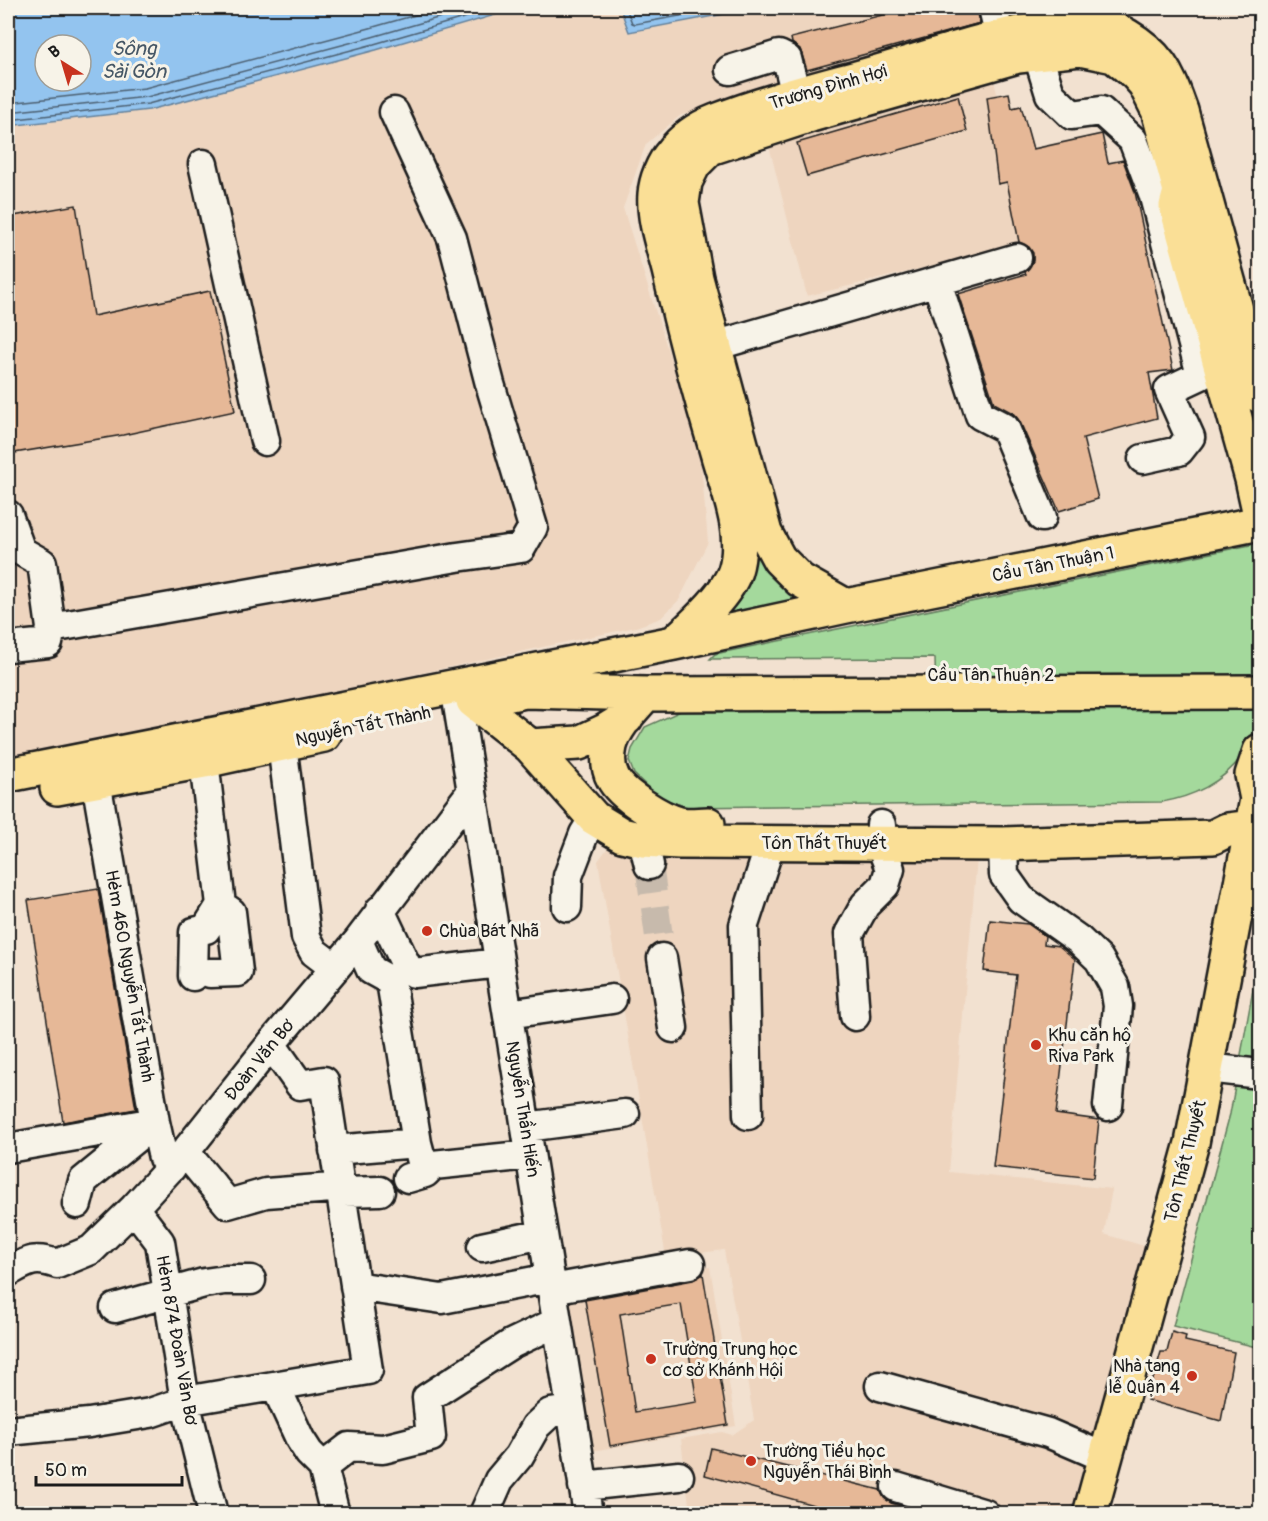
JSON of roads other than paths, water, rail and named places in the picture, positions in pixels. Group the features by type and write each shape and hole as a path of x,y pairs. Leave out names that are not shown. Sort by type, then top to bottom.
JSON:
{"main road":[{"name":"Trương Đình Hợi","path":"846,606 801,580 779,559 765,533 657,216 655,192 660,174 670,154 687,136 714,121 796,95 997,22 1035,41 1114,56 1135,73 1149,91 1158,110 1180,191 1190,201 1252,422"},
{"name":"Trương Đình Hợi","path":"674,643 712,606 735,572 739,541 699,340 696,278 682,203 685,182 694,164 710,148 810,115 1018,56 1035,41 1087,22 1110,27 1134,41 1161,66 1181,111 1252,422 1260,515"},
{"name":"Cầu Tân Thuận 1","path":"846,606 1260,523"},
{"name":"Nguyễn Tất Thành","path":"8,775 674,643 846,606"},
{"name":"Nguyễn Tất Thành","path":"544,668 721,685"},
{"name":"Cầu Tân Thuận 2","path":"721,685 1260,674"},
{"name":"Nguyễn Tất Thành","path":"8,796 204,761 525,691 646,693 721,685"},
{"name":"Cầu Tân Thuận 2","path":"721,685 1260,692"},
{"path":"530,746 579,743 626,718 646,693"},
{"name":"Tôn Thất Thuyết","path":"465,703 530,746 594,818 646,852 880,834 1214,821 1249,813"},
{"name":"Tôn Thất Thuyết","path":"626,718 616,731 610,746 608,764 613,778 621,790 636,801 658,815 680,824 880,834 1004,844 1213,837 1249,813"},
{"path":"1249,813 1252,775 1260,751"},
{"name":"Tôn Thất Thuyết","path":"1097,1512 1106,1458 1192,1143 1208,1068 1249,813"}],"street":[{"path":"1035,41 1050,94 1072,115 1101,111 1133,140 1153,193 1201,375 1170,390 1190,437 1179,451 1143,459"},
{"path":"730,70 778,55 787,59 796,95"},
{"path":"51,628 445,559 521,548 532,527 490,384 452,238 394,112"},
{"path":"203,164 265,441"},
{"path":"699,340 937,282 1017,258"},
{"path":"937,282 980,415 1005,428 1042,517"},
{"path":"8,515 21,551 42,563 51,628 48,643 8,647"},
{"name":"Nguyễn Thần Hiến","path":"465,703 472,791 586,1500"},
{"path":"282,744 306,936 314,952 335,968"},
{"path":"204,761 221,905 206,929 194,932 201,974 238,972 231,912 221,905"},
{"name":"Hẻm 460 Nguyễn Tất Thành","path":"96,781 163,1158 178,1160 228,1204 266,1193 332,1188 340,1191"},
{"name":"Đoàn Văn Bơ","path":"8,1272 22,1264 41,1259 57,1264 90,1250 134,1208 178,1160 271,1044 358,941 472,791"},
{"path":"567,907 568,876 584,834 594,818"},
{"path":"855,1016 849,934 865,905 885,885 890,869 880,834"},
{"path":"748,1115 744,926 771,842"},
{"path":"1004,844 1004,875 1021,899 1079,940 1098,959 1115,987 1119,1006 1108,1106"},
{"path":"380,910 410,969 500,963"},
{"path":"358,941 371,970 391,981 417,1143 415,1176 433,1165 530,1155"},
{"path":"662,958 673,1029"},
{"path":"508,1014 612,999"},
{"path":"8,1431 150,1413 185,1401 368,1371 324,1081 300,1084 271,1044"},
{"path":"1208,1068 1260,1074"},
{"path":"526,1127 625,1114"},
{"path":"8,1149 155,1122"},
{"path":"77,1204 84,1181 155,1122"},
{"path":"334,1150 417,1143"},
{"path":"340,1191 380,1191"},
{"name":"Hẻm 874 Đoàn Văn Bơ","path":"134,1208 160,1242 185,1401 213,1514"},
{"path":"482,1247 543,1234"},
{"path":"355,1286 442,1299 690,1264"},
{"path":"116,1308 168,1292 225,1280 251,1280"},
{"path":"323,1467 349,1447 383,1449 431,1437 427,1398 511,1344 557,1322"},
{"path":"880,1386 1048,1433 1106,1458"},
{"path":"276,1387 300,1439 309,1453 323,1467 335,1514"},
{"path":"484,1514 499,1480 519,1456 536,1426 550,1413 571,1410"},
{"path":"586,1500 679,1476"},
{"path":"896,1487 985,1514"}],"water":[{"name":"Sông Sài Gòn","path":"8,8 519,8 376,50 149,110 8,126"},
{"path":"620,8 756,8 629,32"}],"tunnel":[{"path":"649,865 662,958"}],"place":[{"name":"Chùa Bát Nhã","path":"427,931"},
{"name":"Khu căn hộ Riva Park","path":"1036,1045"},
{"name":"Trường Trung học cơ sở Khánh Hội","path":"651,1359"},
{"name":"Nhà tang lễ Quận 4","path":"1192,1376"},
{"name":"Trường Tiểu học Nguyễn Thái Bình","path":"751,1461"}]}
